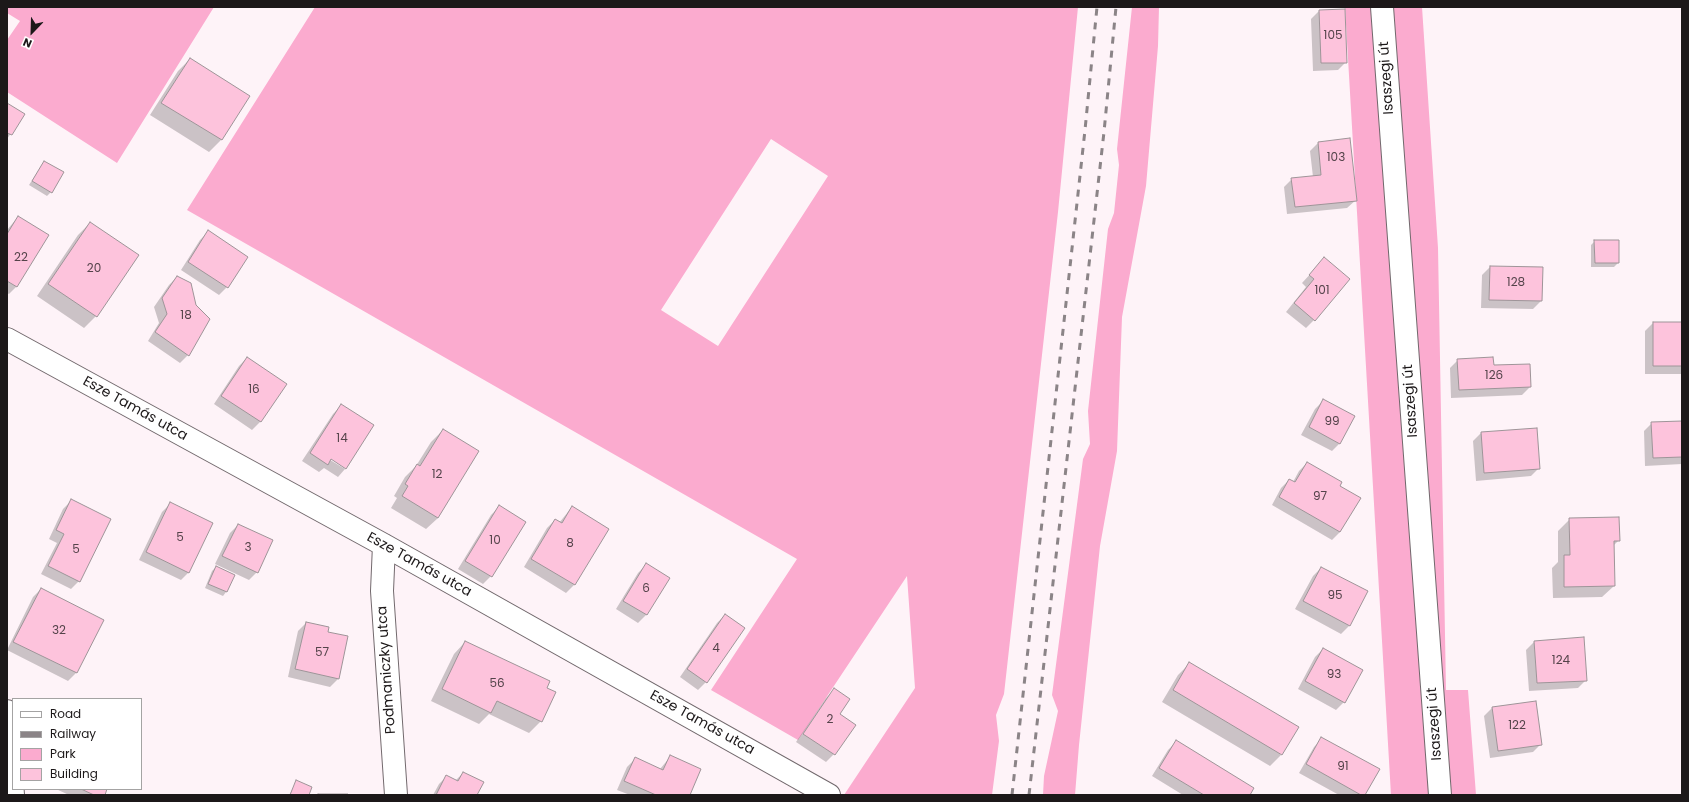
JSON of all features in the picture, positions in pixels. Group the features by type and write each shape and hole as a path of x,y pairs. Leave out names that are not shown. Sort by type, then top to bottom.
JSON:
{"street":[{"name":"Isaszegi út","path":"1382,7 1440,795"},
{"name":"Esze Tamás utca","path":"7,339 384,545 829,795"},
{"name":"Podmaniczky utca","path":"384,545 382,591 396,795"},
{"path":"7,710 12,781"}],"green space":[{"path":"7,7 214,7 117,163 7,92 7,40 20,21 7,13"},
{"path":"315,7 1078,7 1058,212 1004,694 996,715 999,741 992,795 844,795 915,688 907,576 798,740 711,690 797,559 187,210","holes":["771,139 828,176 718,346 661,310"]},
{"path":"1132,7 1159,7 1158,46 1146,186 1122,317 1117,451 1100,546 1075,795 1043,795 1044,776 1058,711 1052,695 1083,459 1090,444 1088,411 1108,229 1114,213 1119,165 1117,149"},
{"path":"1345,7 1422,7 1438,248 1446,690 1468,690 1476,795 1391,795"}],"building":[{"path":"1345,9 1347,63 1321,63 1319,10"},
{"path":"190,58 250,96 222,140 161,103"},
{"path":"7,103 25,114 12,135 7,133"},
{"path":"1350,138 1357,201 1295,207 1291,178 1321,175 1318,142"},
{"path":"44,161 64,172 52,193 32,181"},
{"path":"18,216 49,235 17,287 7,281 7,234"},
{"path":"90,222 139,255 97,317 48,284"},
{"path":"208,230 248,257 228,288 188,262"},
{"path":"1594,240 1619,240 1619,263 1595,263"},
{"path":"1324,257 1350,279 1315,321 1294,303 1314,279 1309,275"},
{"path":"1490,266 1543,267 1542,301 1489,300"},
{"path":"177,276 191,283 196,305 210,319 189,356 155,332 167,314 162,298"},
{"path":"1653,322 1682,322 1682,366 1653,366"},
{"path":"247,357 287,384 261,422 221,396"},
{"path":"1493,357 1494,365 1530,364 1531,387 1459,390 1457,359"},
{"path":"1323,399 1355,416 1340,444 1309,427"},
{"path":"341,404 374,425 346,469 331,459 328,465 310,453"},
{"path":"1682,421 1682,457 1653,458 1651,422"},
{"path":"1537,428 1540,469 1484,473 1481,432"},
{"path":"443,429 479,451 438,518 402,496 408,486 405,484 417,464 420,466"},
{"path":"1307,462 1342,482 1340,486 1361,498 1340,532 1279,497 1289,479 1295,482"},
{"path":"71,499 111,519 80,582 48,566 64,534 56,530"},
{"path":"170,502 213,523 189,573 146,552"},
{"path":"499,505 526,522 492,577 465,561"},
{"path":"572,506 609,529 575,585 531,559 555,519 562,523"},
{"path":"1619,517 1620,541 1614,541 1615,586 1564,587 1564,555 1570,555 1569,518"},
{"path":"238,524 273,540 258,573 222,556"},
{"path":"646,563 670,578 647,615 623,601"},
{"path":"216,566 235,575 227,592 208,584"},
{"path":"1321,567 1368,591 1350,626 1303,601"},
{"path":"41,588 104,620 77,673 13,642"},
{"path":"725,614 745,628 707,683 687,669"},
{"path":"306,622 329,627 328,632 348,636 339,679 295,669"},
{"path":"1584,637 1587,681 1537,683 1534,641"},
{"path":"465,641 550,681 547,688 556,692 542,722 497,701 491,713 442,689"},
{"path":"1323,648 1363,670 1345,703 1305,681"},
{"path":"1189,662 1299,727 1282,755 1173,690"},
{"path":"834,688 850,699 840,714 856,725 835,755 803,734"},
{"path":"1536,701 1542,745 1498,751 1492,707"},
{"path":"1321,737 1380,769 1365,795 1361,795 1306,764"},
{"path":"1176,740 1254,788 1250,795 1204,795 1159,768"},
{"path":"670,755 701,769 690,795 656,795 624,781 635,757 663,770"},
{"path":"463,772 484,782 477,795 436,795 446,775 458,781"},
{"path":"296,780 312,787 309,795 290,795"},
{"path":"83,790 107,790 105,795 94,795"},
{"path":"348,794 348,795 318,795"}],"railway":[{"path":"1012,795 1085,130 1097,7"},
{"path":"1029,795 1104,132 1116,7"}]}
